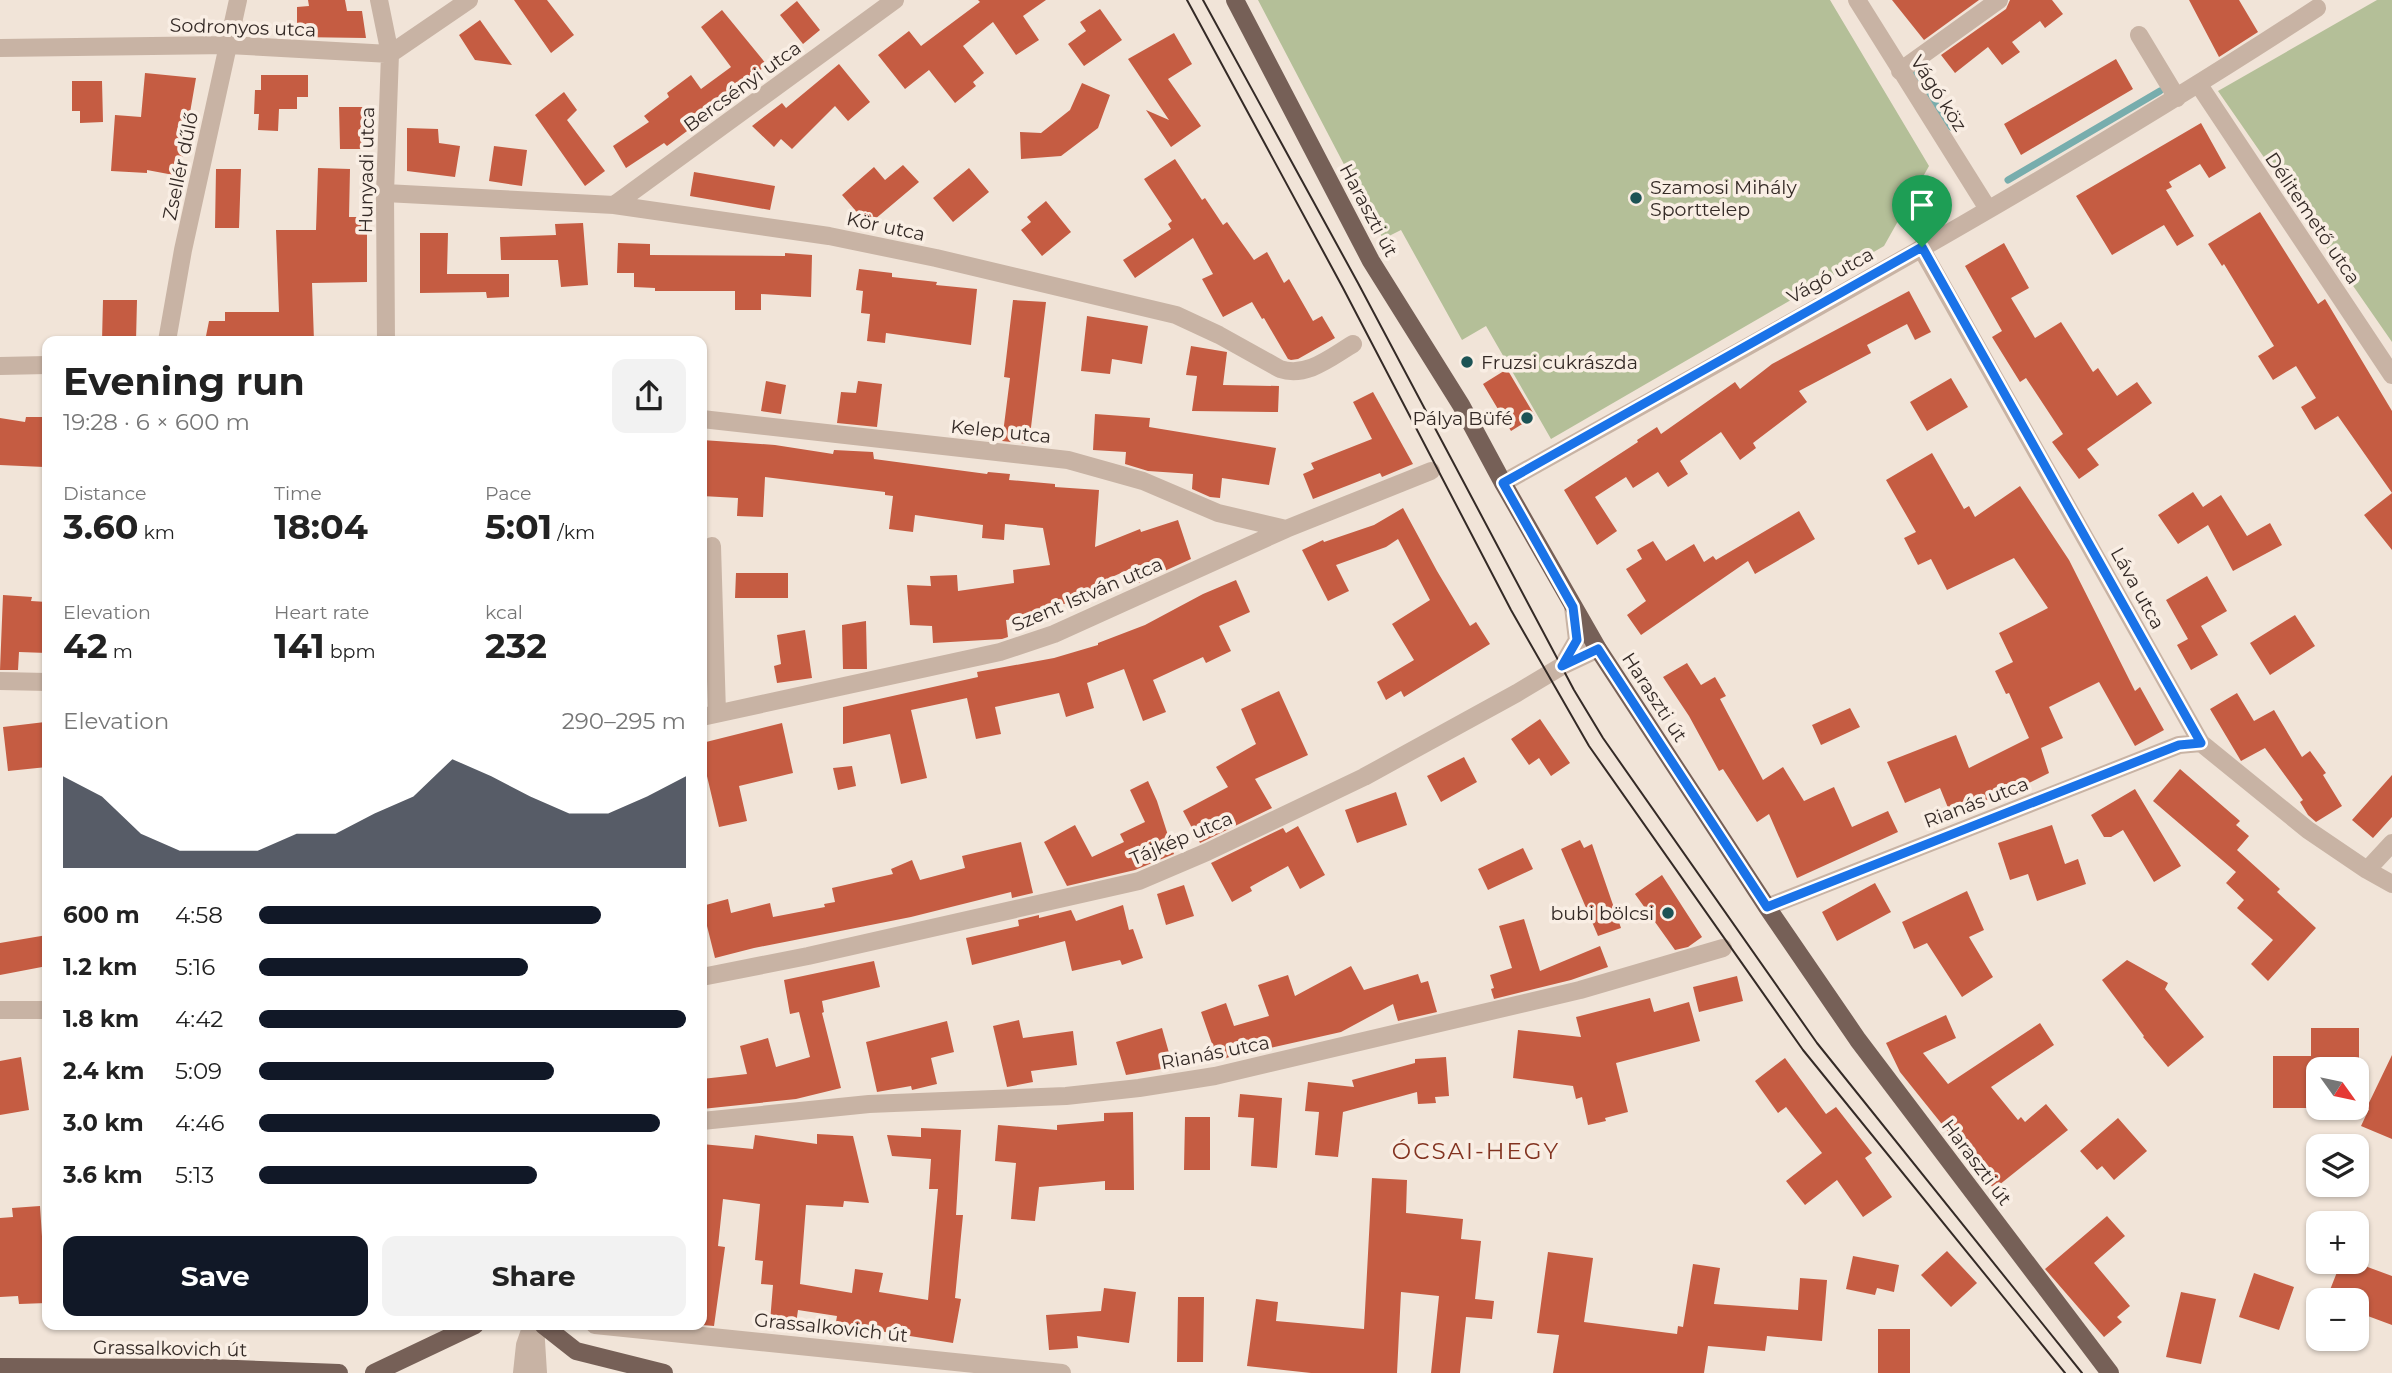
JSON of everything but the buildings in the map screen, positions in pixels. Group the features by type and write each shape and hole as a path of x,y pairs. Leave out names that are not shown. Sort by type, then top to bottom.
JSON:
{"main road":[{"name":"Haraszti út","path":"1235,0 1371,261 1461,405 1598,649 1858,1041 2110,1373"},
{"path":"374,1373 464,1330"},
{"path":"549,1330 576,1351 664,1373"},
{"name":"Grassalkovich út","path":"0,1367 211,1368 339,1373"}],"street":[{"name":"Zsellér dűlő","path":"168,336 183,250 238,0"},
{"name":"Hunyadi utca","path":"379,0 390,54 385,193 386,336"},
{"path":"390,54 468,0"},
{"name":"Bercsényi utca","path":"614,205 895,0"},
{"name":"Vágó köz","path":"1857,0 1988,209"},
{"path":"1900,71 1999,0"},
{"name":"Vágó utca","path":"1503,483 1988,209 2199,85 2317,8"},
{"path":"2139,35 2177,98"},
{"name":"Sodronyos utca","path":"0,48 228,45 390,54"},
{"name":"Délitemető utca","path":"2199,85 2392,375"},
{"name":"Kör utca","path":"385,193 614,205 829,236 1176,315 1291,373 1317,366 1353,344"},
{"name":"Láva utca","path":"1922,247 2201,743 2308,830 2392,884"},
{"path":"0,366 42,365"},
{"name":"Kelep utca","path":"707,420 1068,460 1143,481 1218,513 1286,529"},
{"name":"Szent István utca","path":"710,715 1000,652 1054,634 1286,529 1431,471"},
{"path":"710,715 712,546"},
{"path":"1562,666 1577,640 1573,607"},
{"name":"Tájkép utca","path":"707,976 808,956 1139,881 1364,778 1562,666 1598,649"},
{"path":"0,681 42,682"},
{"name":"Rianás utca","path":"1767,907 2179,745 2201,743"},
{"path":"2367,870 2392,843"},
{"name":"Rianás utca","path":"707,1120 869,1104 1066,1096 1215,1076 1580,990 1723,948"},
{"path":"0,1010 42,1010"},
{"path":"522,1373 525,1345 532,1330"},
{"path":"534,1330 538,1373"},
{"name":"Grassalkovich út","path":"644,1330 1062,1373"}],"green space":[{"name":"Szamosi Mihály Sporttelep","path":"1258,0 1830,0 1929,166 1884,246 1551,439 1486,326 1462,340 1401,230 1383,239"},
{"path":"2377,0 2392,0 2392,342 2218,91"}],"waterway":[{"path":"1914,73 1951,127"},
{"path":"2008,180 2160,91"}],"tram line":[{"path":"1187,0 1343,288 1511,610 1589,746 1803,1050 2065,1373"},
{"path":"1203,0 1358,283 1574,690 1603,738 1817,1043 2082,1373"}],"place":[{"name":"Szamosi Mihály Sporttelep","path":"1636,198"},
{"name":"Fruzsi cukrászda","path":"1467,362"},
{"name":"Pálya Büfé","path":"1527,418"},
{"name":"bubi bölcsi","path":"1668,913"}],"district":[{"name":"ÓCSAI-HEGY","path":"1476,1151"}],"route":[{"path":"1922,247 2201,743 2179,745 1767,907 1598,649 1562,666 1577,640 1573,607 1503,483 1922,247"}]}
